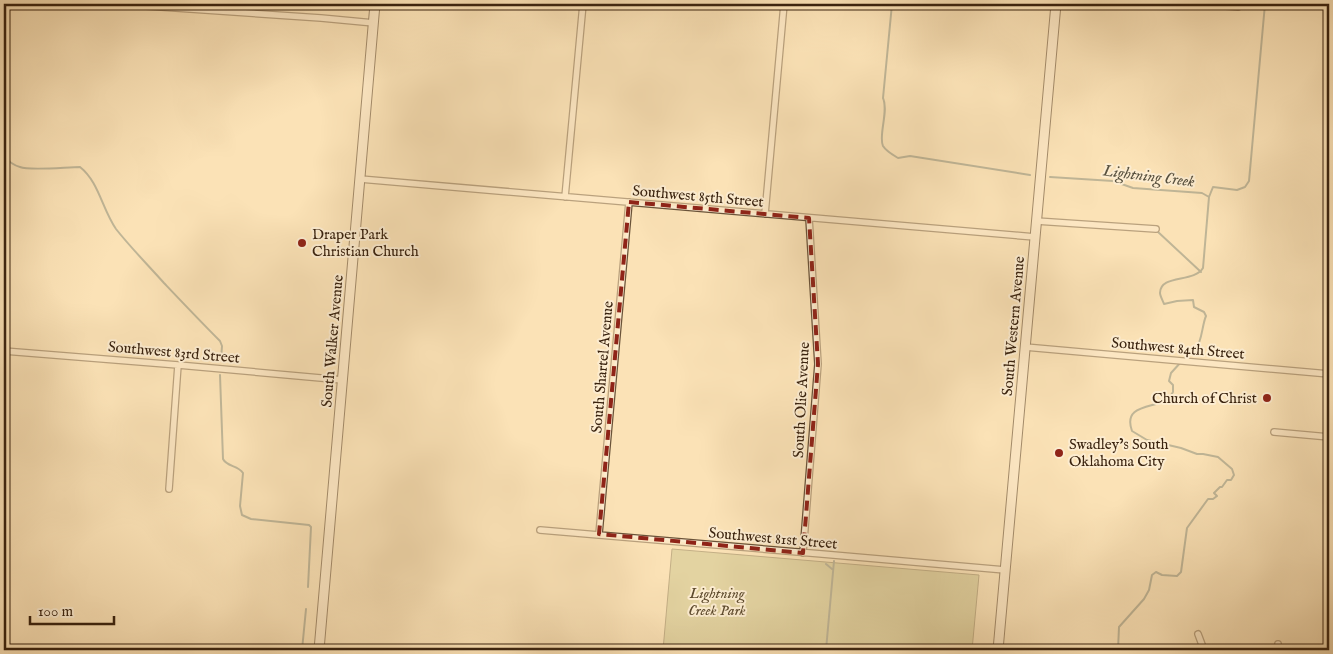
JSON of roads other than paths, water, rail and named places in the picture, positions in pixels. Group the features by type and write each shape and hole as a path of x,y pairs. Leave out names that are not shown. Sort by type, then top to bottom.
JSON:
{"main road":[{"name":"South Walker Avenue","path":"319,650 376,4"},
{"name":"South Western Avenue","path":"998,650 1056,4"}],"street":[{"path":"118,4 374,23"},
{"path":"565,197 583,4"},
{"path":"765,214 784,4"},
{"path":"1201,4 1238,7"},
{"name":"Southwest 85th Street","path":"360,179 1034,237"},
{"name":"South Shartel Avenue","path":"599,534 629,202"},
{"name":"South Olie Avenue","path":"803,553 818,364 809,218"},
{"path":"1036,221 1156,229"},
{"name":"Southwest 84th Street","path":"1025,347 1329,374"},
{"name":"Southwest 83rd Street","path":"4,351 178,364 343,380"},
{"path":"169,489 178,364"},
{"path":"1274,432 1329,437"},
{"name":"Southwest 81st Street","path":"540,530 1005,570"},
{"path":"1198,634 1204,650"}],"waterway":[{"name":"Lightning Creek","path":"892,4 883,98 885,103 882,136 884,148 898,158 910,156 1030,175"},
{"name":"Lightning Creek","path":"1184,359 1198,345 1206,316 1204,312 1194,307 1193,300 1164,304 1160,293 1161,287 1165,283 1199,273 1203,268 1209,197 1213,187 1237,190 1245,187 1249,181 1265,4"},
{"path":"4,156 13,164 25,168 80,167 92,180 116,229 164,283 220,341 222,346 221,360"},
{"name":"Lightning Creek","path":"1050,177 1113,181 1133,188 1202,193 1209,197"},
{"path":"1157,231 1201,272"},
{"name":"Lightning Creek","path":"1118,650 1119,627 1144,599 1149,590 1152,575 1156,572 1162,575 1177,576 1181,572 1187,528 1208,499 1213,499 1217,496 1214,493 1227,480 1231,480 1234,475 1232,469 1218,457 1197,454 1147,440 1132,431 1130,423 1134,412 1167,400 1173,392 1173,385 1169,381 1171,373 1181,362"},
{"path":"220,375 223,459 243,473 240,506 242,515 251,519 309,525 311,527 308,587"},
{"path":"826,650 834,561"},
{"path":"826,564 832,569"},
{"path":"302,650 306,609"}],"place":[{"name":"Draper Park Christian Church","path":"302,243"},
{"name":"Church of Christ","path":"1267,398"},
{"name":"Swadley’s South Oklahoma City","path":"1059,453"}],"park label":[{"name":"Lightning Creek Park","path":"717,602"}]}
